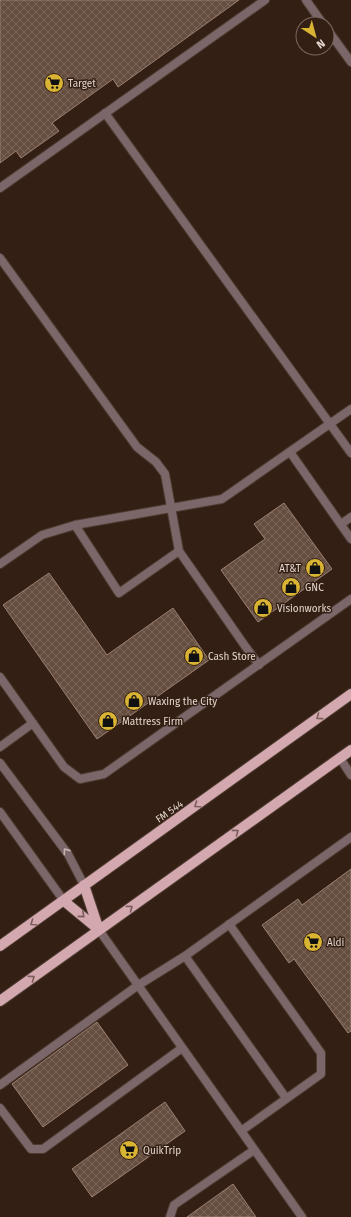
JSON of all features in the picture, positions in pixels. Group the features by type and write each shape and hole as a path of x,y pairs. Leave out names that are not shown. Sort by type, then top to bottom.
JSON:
{"main road":[{"name":"FM 544","path":"0,946 351,694"},
{"path":"0,1001 351,750"},
{"path":"84,885 99,930"},
{"path":"64,901 99,930"}],"lane":[{"path":"0,188 265,0"},
{"path":"306,0 317,16"},
{"path":"335,40 351,62"},
{"path":"105,113 351,453"},
{"path":"0,258 137,447 156,462 165,474 179,551 245,646 260,665"},
{"path":"0,564 42,535 75,525 222,499 351,408"},
{"path":"290,452 351,539"},
{"path":"341,524 351,517"},
{"path":"75,525 119,593 179,551"},
{"path":"0,677 64,767 80,779 104,774 260,665 351,599"},
{"path":"0,747 33,724"},
{"path":"340,758 351,775"},
{"path":"0,763 68,854 84,885"},
{"path":"0,812 64,901"},
{"path":"0,1085 137,986 185,956 351,837"},
{"path":"229,924 321,1053 321,1074 241,1131"},
{"path":"99,930 137,986 302,1217"},
{"path":"185,956 286,1098"},
{"path":"0,1108 30,1149 43,1149 182,1048"},
{"path":"170,1217 174,1205 254,1150"}],"building":[{"name":"Target","path":"0,0 239,0 118,87 113,79 52,123 59,131 21,158 16,151 0,163"},
{"path":"284,503 332,569 258,622 221,570 265,539 254,524"},
{"path":"49,573 107,655 173,608 209,660 97,739 3,605"},
{"name":"Aldi","path":"351,869 351,1031 348,1033 294,959 289,963 262,925 298,899 302,905"},
{"path":"97,1022 128,1065 43,1127 12,1084"},
{"name":"QuikTrip","path":"165,1102 185,1131 92,1197 72,1169"},
{"path":"233,1184 256,1217 187,1217"}],"place":[{"name":"Target","path":"54,83"},
{"name":"AT&T","path":"315,568"},
{"name":"GNC","path":"291,587"},
{"name":"Visionworks","path":"263,608"},
{"name":"Cash Store","path":"194,656"},
{"name":"Waxing the City","path":"134,701"},
{"name":"Mattress Firm","path":"108,721"},
{"name":"Aldi","path":"313,942"},
{"name":"QuikTrip","path":"129,1150"}]}
